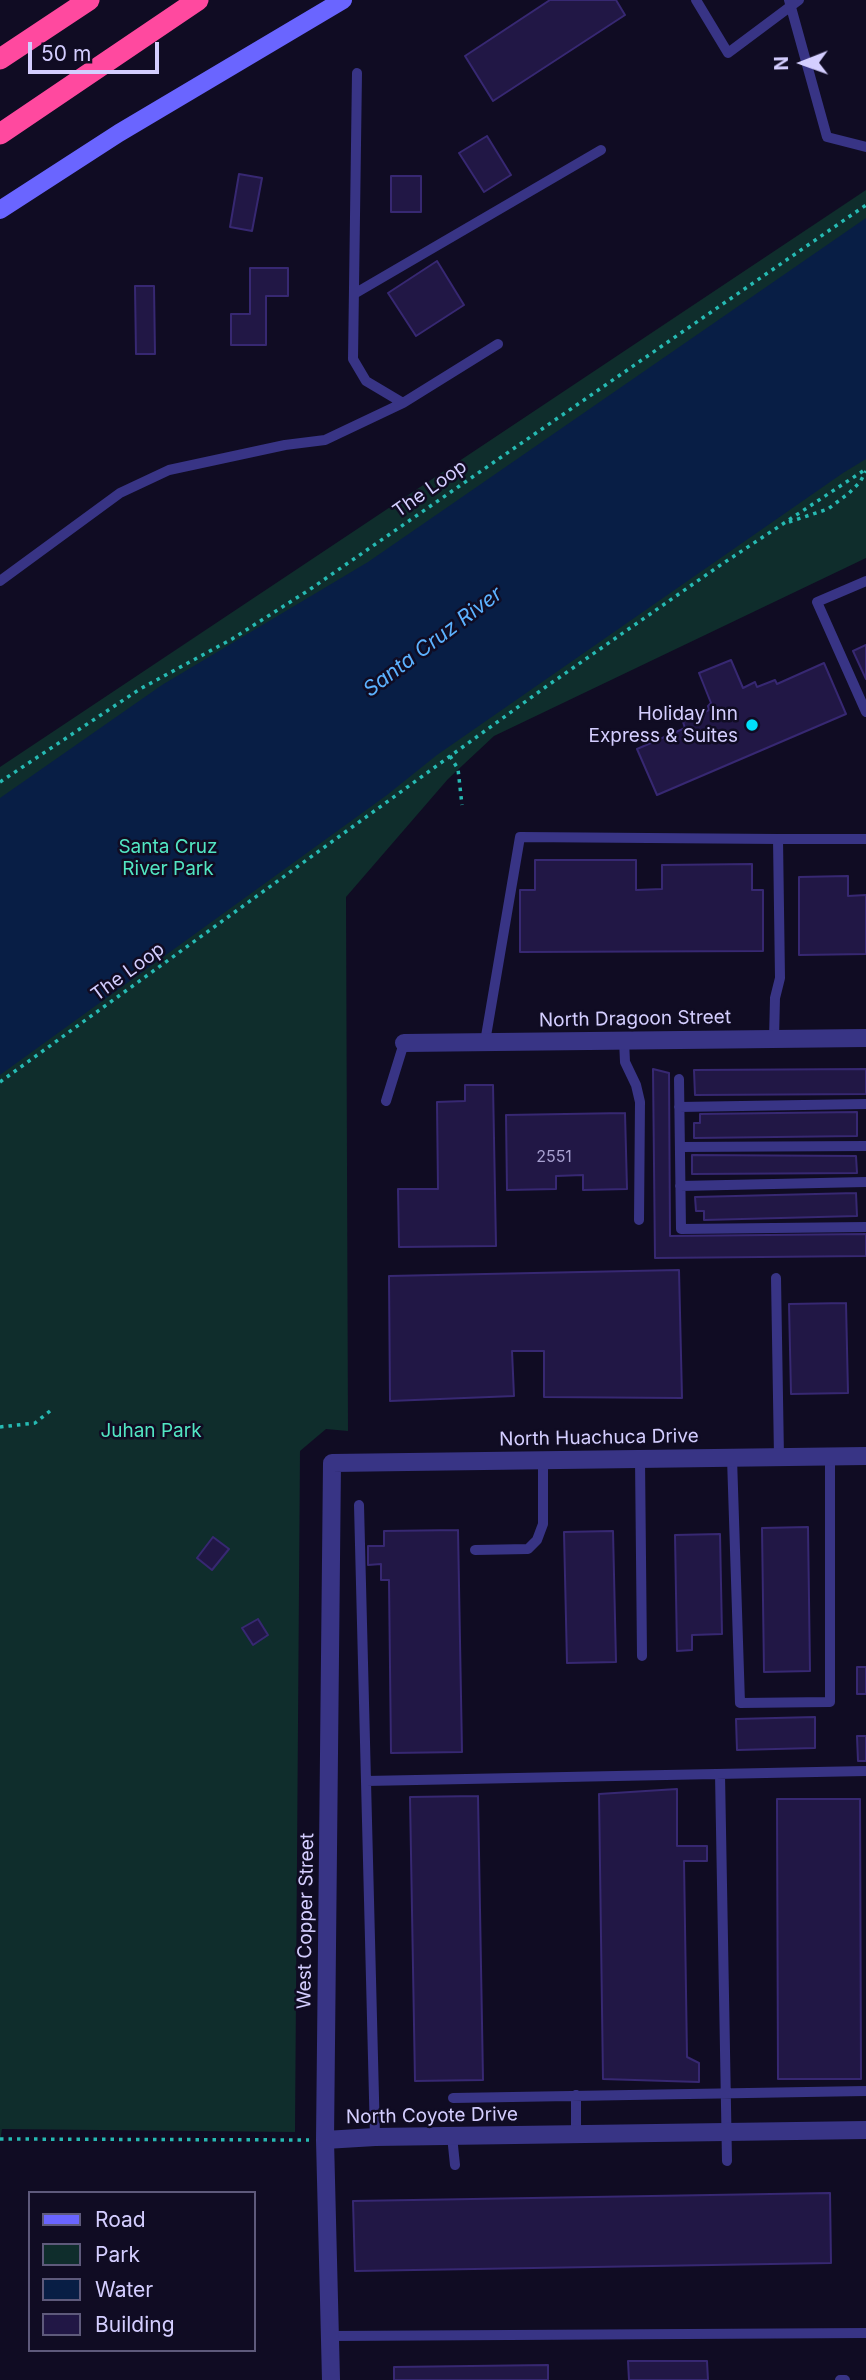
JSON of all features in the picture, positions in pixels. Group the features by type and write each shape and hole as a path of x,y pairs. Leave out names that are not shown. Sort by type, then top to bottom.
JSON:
{"highway":[{"path":"0,53 72,0"},
{"path":"0,59 89,0"},
{"path":"0,135 198,0"}],"main road":[{"path":"0,210 119,133 343,0"}],"street":[{"name":"North Dragoon Street","path":"404,1043 866,1038"},
{"name":"North Huachuca Drive","path":"332,1462 866,1456"},
{"name":"West Copper Street","path":"331,2380 325,2140 332,1462"},
{"name":"North Coyote Drive","path":"325,2140 866,2130"}],"lane":[{"path":"696,0 728,53 793,2 827,137 866,147"},
{"path":"357,73 353,359 366,381 403,403"},
{"path":"354,294 601,150"},
{"path":"0,581 120,493 169,470 285,445 325,440 403,403 498,344"},
{"path":"866,581 817,602 866,712"},
{"path":"485,1042 520,837 866,839"},
{"path":"774,1039 775,998 780,978 778,839"},
{"path":"624,1040 625,1062 636,1085 640,1102 639,1220"},
{"path":"386,1101 404,1043"},
{"path":"679,1079 681,1229 866,1227"},
{"path":"679,1107 866,1104"},
{"path":"680,1147 866,1146"},
{"path":"680,1186 866,1182"},
{"path":"776,1278 779,1457"},
{"path":"732,1458 740,1703 830,1702 830,1456"},
{"path":"640,1459 642,1656"},
{"path":"475,1550 528,1549 537,1540 543,1524 543,1460"},
{"path":"359,1505 374,2137"},
{"path":"366,1781 866,1771"},
{"path":"720,1774 727,2161"},
{"path":"453,2098 866,2091"},
{"path":"576,2095 576,2134"},
{"path":"452,2136 455,2165"},
{"path":"330,2336 866,2333"}],"path":[{"name":"The Loop","path":"0,782 140,689 232,639 309,590 866,205"},
{"name":"The Loop","path":"0,1082 604,646 866,470"},
{"name":"The Loop","path":"787,522 828,509 849,494 866,470"},
{"path":"450,756 458,769 462,805"},
{"path":"0,1427 35,1423 50,1411"},
{"name":"North Coyote Drive","path":"0,2139 325,2140"}],"green space":[{"path":"866,190 866,558 494,736 448,779 346,897 348,1431 326,1429 300,1451 295,2132 2,2129 0,2142 0,767"}],"water":[{"name":"Santa Cruz River","path":"866,218 866,459 437,755 387,795 0,1075 0,798 162,685 368,562"}],"building":[{"path":"550,0 616,0 625,15 493,101 465,56"},
{"path":"487,136 511,175 484,192 459,153"},
{"path":"239,174 262,178 252,231 230,227"},
{"path":"391,176 421,176 421,212 391,212"},
{"path":"437,261 464,305 416,336 388,293"},
{"path":"250,268 288,268 288,296 266,296 266,345 231,345 231,314 250,314"},
{"path":"135,286 154,286 155,354 136,354"},
{"path":"866,645 866,679 853,651"},
{"name":"Holiday Inn Express & Suites","path":"731,660 743,688 755,682 757,687 775,680 777,684 824,663 846,714 657,795 637,749 685,728 683,722 709,710 711,703 699,673"},
{"path":"535,860 636,860 636,890 662,889 662,865 752,864 752,890 763,890 763,951 520,952 520,890 535,890"},
{"path":"848,876 848,896 866,895 866,954 799,955 799,877"},
{"path":"653,1069 669,1073 670,1236 866,1234 866,1256 655,1258"},
{"path":"866,1069 866,1094 695,1095 694,1070"},
{"path":"465,1085 493,1085 496,1246 399,1247 398,1189 438,1189 437,1102 465,1101"},
{"path":"857,1112 857,1136 694,1138 694,1123 700,1123 700,1114"},
{"path":"625,1113 627,1189 583,1190 583,1175 556,1176 556,1189 507,1190 506,1115"},
{"path":"692,1155 856,1156 857,1173 692,1174"},
{"path":"856,1193 857,1216 704,1220 704,1211 696,1211 695,1197"},
{"path":"679,1270 682,1398 544,1397 544,1351 512,1351 514,1396 390,1401 389,1276"},
{"path":"846,1303 848,1393 791,1394 789,1304"},
{"path":"808,1527 810,1671 764,1672 762,1528"},
{"path":"458,1530 462,1752 391,1753 389,1580 381,1580 381,1564 368,1565 368,1546 384,1546 384,1531"},
{"path":"613,1531 616,1662 567,1663 564,1532"},
{"path":"720,1534 722,1634 692,1635 692,1650 677,1651 675,1535"},
{"path":"213,1537 229,1549 212,1570 197,1558"},
{"path":"258,1619 268,1635 253,1645 242,1628"},
{"path":"857,1667 866,1667 866,1694 857,1694"},
{"path":"815,1717 815,1748 737,1750 736,1719"},
{"path":"857,1736 866,1736 866,1761 858,1761"},
{"path":"677,1789 677,1846 707,1846 707,1861 684,1861 687,2057 699,2063 699,2082 603,2079 599,1794"},
{"path":"478,1796 483,2080 415,2081 410,1797"},
{"path":"777,1799 860,1799 861,2079 778,2079"},
{"path":"830,2193 831,2263 355,2271 353,2201"},
{"path":"628,2361 707,2361 708,2380 629,2380"},
{"path":"548,2365 548,2380 394,2380 394,2367"}],"place":[{"name":"Holiday Inn Express & Suites","path":"752,725"}],"park label":[{"name":"Santa Cruz River Park","path":"168,858"},
{"name":"Juhan Park","path":"151,1431"}]}
